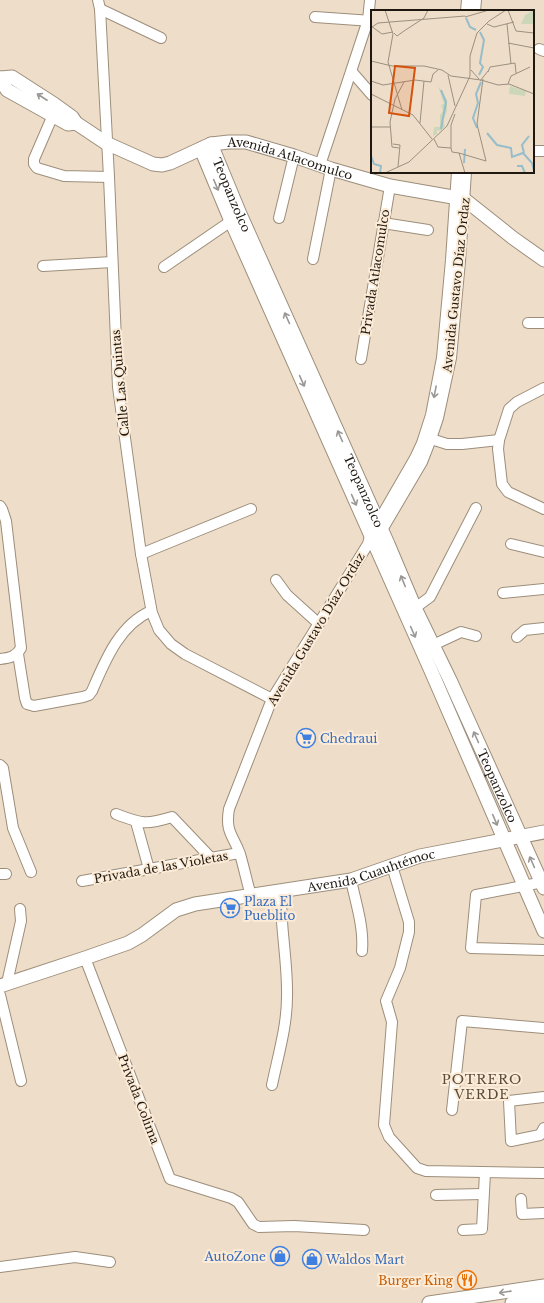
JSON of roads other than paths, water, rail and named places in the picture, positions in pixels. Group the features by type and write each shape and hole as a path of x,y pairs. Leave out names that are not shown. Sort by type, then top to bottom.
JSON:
{"main road":[{"name":"Avenida Atlacomulco","path":"0,78 7,90 57,113 72,117 76,123 106,143 153,164 162,165 170,163 206,147 229,142 246,142 390,186 460,198 544,260"},
{"name":"Teopanzolco","path":"206,147 353,482 438,687 544,931"},
{"name":"Teopanzolco","path":"377,539 415,608 450,680 543,884"},
{"path":"438,687 450,680"},
{"name":"Avenida Cuauhtémoc","path":"2,988 128,943 142,936 176,910 195,904 351,880 427,855 544,832"},
{"path":"429,1303 544,1286"},
{"path":"512,1303 544,1298"}],"street":[{"path":"313,259 326,167 352,72 370,20 370,0"},
{"path":"466,10 467,0"},
{"path":"475,10 476,0"},
{"path":"99,4 161,38"},
{"name":"Calle Las Quintas","path":"99,4 109,177 118,387 141,554 151,611 159,630 171,644 185,654 272,699"},
{"path":"315,17 370,20"},
{"path":"352,72 371,94"},
{"path":"57,113 34,159 34,164 37,168 64,176 109,177"},
{"path":"534,152 544,151"},
{"path":"279,218 294,156"},
{"name":"Avenida Gustavo Díaz Ordaz","path":"457,173 460,198"},
{"name":"Avenida Gustavo Díaz Ordaz","path":"251,896 239,853 228,828 229,809 272,699 318,624 377,539 422,462 431,439 438,418 446,358 460,198 466,173"},
{"name":"Privada Atlacomulco","path":"361,359 390,186"},
{"path":"164,267 236,218"},
{"path":"383,223 428,230"},
{"path":"43,266 112,262"},
{"path":"528,323 544,323"},
{"name":"Avenida Gustavo Díaz Ordaz","path":"377,539 422,443 446,358"},
{"path":"544,388 517,402 509,409 499,440 498,449 502,484 508,492 544,508"},
{"path":"431,439 447,444 499,440"},
{"path":"0,506 6,521 21,648 18,654 27,704 34,706 89,695 106,658 124,631 144,614 151,611"},
{"path":"415,608 430,597 476,508"},
{"path":"141,554 252,509"},
{"path":"511,544 544,552"},
{"path":"276,580 287,594 318,624"},
{"path":"503,593 544,590"},
{"path":"517,637 525,630 544,628"},
{"path":"433,645 461,632 476,636"},
{"path":"0,659 12,657 18,654"},
{"path":"0,766 3,768 13,828 31,872"},
{"path":"116,814 136,822 152,824 172,817 211,858"},
{"path":"136,822 149,869"},
{"name":"Privada de las Violetas","path":"82,881 239,853"},
{"path":"392,866 408,922 409,932 400,968 386,1001 392,1022 384,1126 389,1137 417,1168 426,1171 544,1173"},
{"path":"351,880 362,928 362,952"},
{"path":"543,884 476,895 471,948 544,950"},
{"path":"272,1085 285,1019 287,998 280,892"},
{"path":"20,909 21,921 2,988 21,1082"},
{"name":"Privada Colima","path":"85,958 170,1179 231,1198 238,1202 253,1224 260,1226 294,1226 364,1230"},
{"path":"452,1110 462,1021 544,1028"},
{"path":"544,1097 509,1101 511,1141 540,1135 544,1128"},
{"path":"463,1230 482,1229 485,1173"},
{"path":"436,1195 483,1194"},
{"path":"521,1199 522,1214 544,1213"},
{"path":"0,1268 76,1257 110,1262"}],"place":[{"name":"Chedraui","path":"306,738"},
{"name":"Plaza El Pueblito","path":"230,908"},
{"name":"AutoZone","path":"280,1256"},
{"name":"Waldos Mart","path":"312,1259"},
{"name":"Burger King","path":"467,1280"}],"district":[{"name":"POTRERO VERDE","path":"482,1086"}]}
